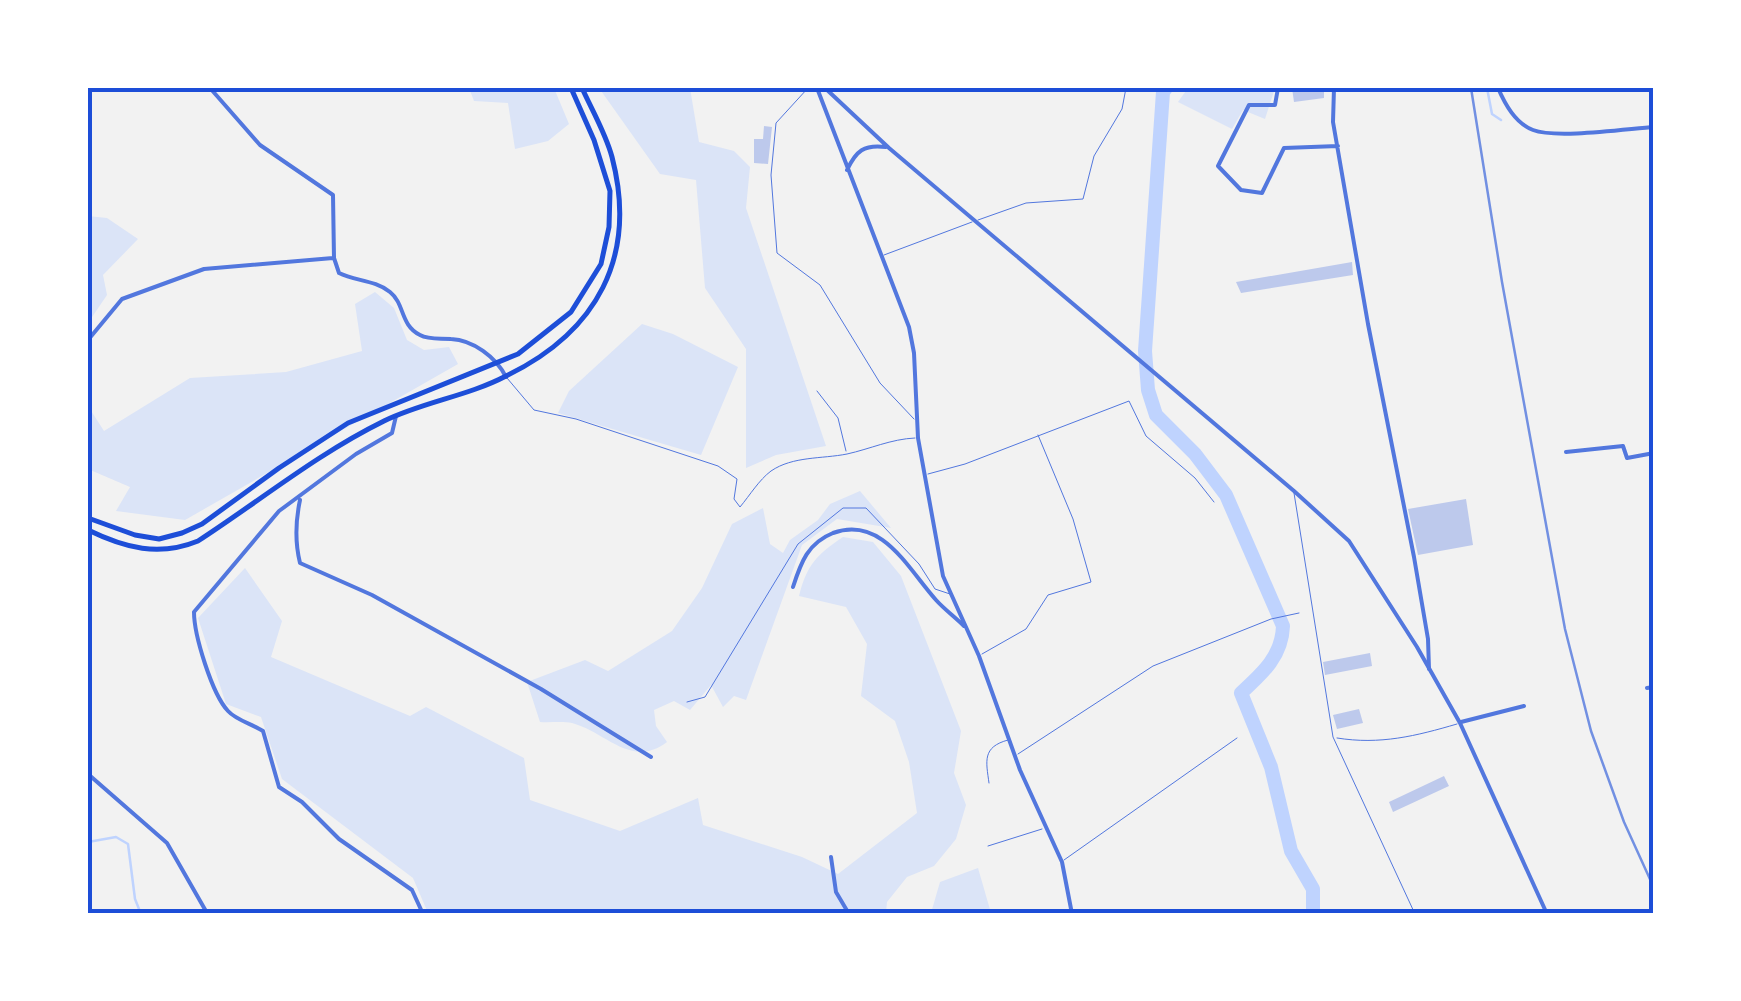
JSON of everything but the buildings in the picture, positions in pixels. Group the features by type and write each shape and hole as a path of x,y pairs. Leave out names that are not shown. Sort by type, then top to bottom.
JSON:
{"main road":[{"path":"88,518 159,539 182,533 202,524 348,423 518,354 571,312 602,264 610,191 594,140 571,88"},
{"path":"88,530 131,548 179,549 225,524 344,441 396,416 506,377 557,345 605,286 620,238 619,187 612,153 582,88"},
{"path":"391,403 396,416"}],"street":[{"path":"210,88 260,145 333,196 334,258 339,273 388,290 398,301 405,322 419,335 461,340 498,363 506,377"},
{"path":"817,88 912,340 918,438 944,576 979,656 1015,756 1062,862 1072,914"},
{"path":"824,88 1349,541 1460,722 1547,914"},
{"path":"1278,88 1275,105 1248,105 1218,166 1241,190 1262,193 1284,148 1338,146"},
{"path":"1334,88 1334,122 1368,324 1414,557 1429,669"},
{"path":"1498,88 1506,106 1533,130 1553,133 1654,127"},
{"path":"847,170 858,151 865,147 889,148"},
{"path":"88,340 122,299 204,269 334,258"},
{"path":"396,416 392,433 356,454 279,511 194,612 196,641 228,713 263,731 279,787 302,802 338,839 412,890 422,914"},
{"path":"1566,452 1623,446 1627,458 1654,453"},
{"path":"301,495 296,517 300,562 372,595 650,757"},
{"path":"794,587 802,560 822,538 846,529 867,530 885,541 936,600 968,629"},
{"path":"1460,722 1524,706"},
{"path":"88,774 167,843 208,913"},
{"path":"832,857 836,892 849,914"}],"lane":[{"path":"808,88 776,123 770,175 777,253 820,285 880,383 917,422"},
{"path":"881,256 1026,203 1083,199 1094,156 1122,109 1126,88"},
{"path":"506,377 534,410 576,419 718,466 737,479 734,500 740,507 768,473 780,466 847,454 899,438 918,438"},
{"path":"817,391 838,418 847,454"},
{"path":"925,475 965,464 1129,401 1146,436 1195,478 1214,502"},
{"path":"979,656 1026,628 1048,595 1091,582 1074,519 1038,436"},
{"path":"1294,491 1333,737 1416,914"},
{"path":"688,702 705,697 798,544 843,508 866,508 920,564 936,589 951,594"},
{"path":"1015,756 1153,666 1272,619 1299,613"},
{"path":"1333,737 1373,743 1460,722"},
{"path":"1062,862 1237,738"},
{"path":"989,784 986,755 989,749 1010,740"},
{"path":"988,846 1047,828"}],"shaded area":[{"path":"469,88 554,88 569,124 548,141 515,149 508,103 474,101"},
{"path":"599,88 690,88 699,142 734,151 750,167 746,208 826,446 776,455 746,468 746,349 705,288 696,180 660,174"},
{"path":"1188,88 1275,88 1265,119 1243,110 1232,129 1178,102"},
{"path":"88,216 107,218 138,239 103,275 107,295 88,323"},
{"path":"375,292 394,308 407,340 424,350 449,347 458,364 185,520 116,511 130,487 88,469 88,406 104,431 190,378 286,372 362,351 355,304"},
{"path":"642,324 673,334 738,367 701,455 558,413 569,391"},
{"path":"860,491 891,528 837,519 802,545 746,700 734,696 723,707 711,685 690,710 674,701 654,710 656,726 667,742 642,752 619,746 572,723 540,722 527,682 585,660 608,671 672,631 702,588 732,524 763,508 770,544 783,553 790,540 818,520 830,504"},
{"path":"843,537 873,542 901,576 961,731 954,773 966,805 956,839 934,866 907,877 887,902 886,913 428,913 413,878 282,779 261,717 226,704 198,618 245,568 282,621 271,657 410,716 426,707 524,758 530,800 620,831 698,798 703,825 802,857 838,874 917,813 909,762 895,721 861,696 867,644 846,607 799,596 814,562"},
{"path":"978,868 991,913 931,913 940,882"}],"waterway":[{"path":"1166,88 1145,351 1148,390 1156,415 1195,454 1226,495 1283,626 1275,655 1241,693 1271,767 1291,851 1313,889 1313,914"},
{"path":"1487,88 1492,114 1501,120"},
{"path":"88,842 116,837 128,844 135,899 141,914"}],"railway":[{"path":"1471,88 1565,629 1591,731 1624,822 1654,888"}]}
